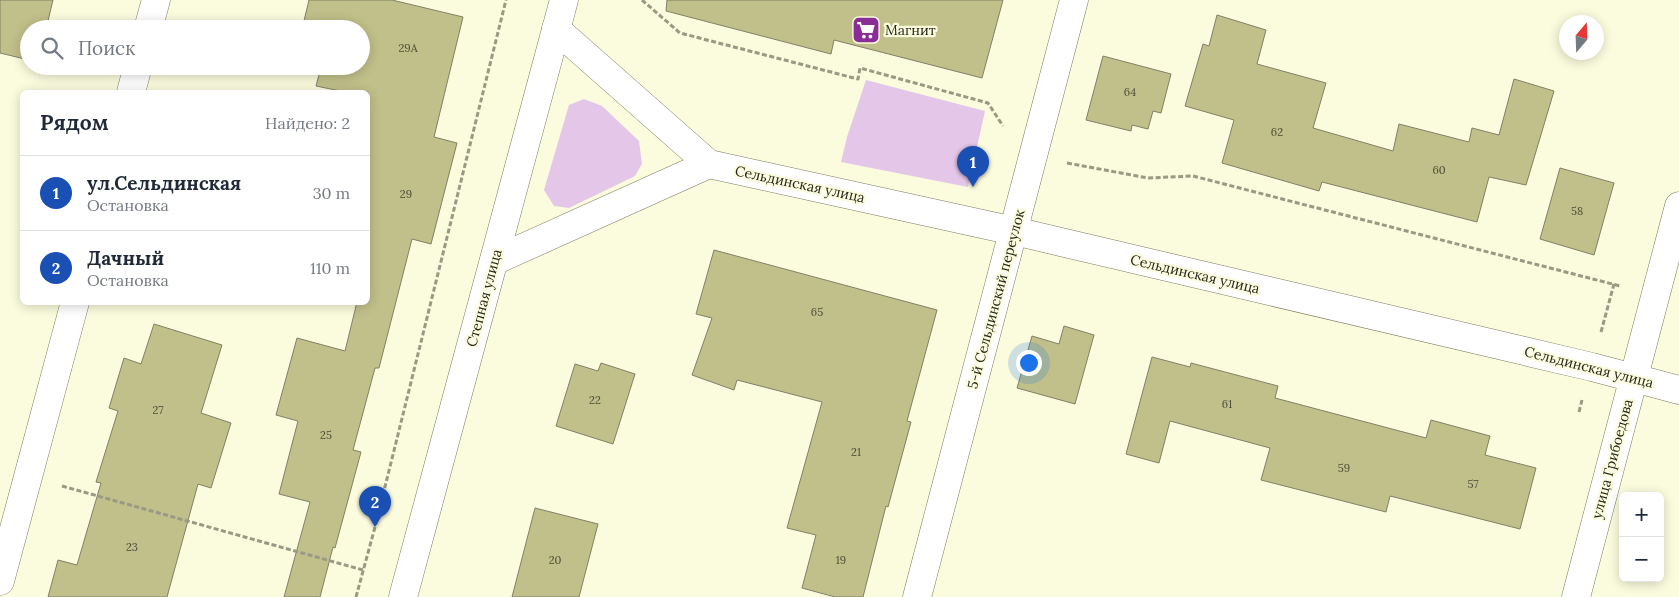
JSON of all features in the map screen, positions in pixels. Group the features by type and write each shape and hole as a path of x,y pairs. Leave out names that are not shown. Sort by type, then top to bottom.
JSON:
{"street":[{"path":"150,20 156,0"},
{"name":"Степная улица","path":"403,597 564,0"},
{"name":"5-й Сельдинский переулок","path":"917,597 1035,155 1074,0"},
{"name":"Сельдинская улица","path":"556,29 709,164 1014,232 1633,377 1679,390"},
{"path":"132,90 136,75"},
{"path":"494,261 709,164"},
{"name":"улица Грибоедова","path":"1576,597 1679,206"},
{"path":"0,581 74,305"}],"path":[{"path":"356,597 506,0"},
{"path":"642,0 680,33 858,78 860,68 988,103 1019,151 1053,160 1148,178 1193,176 1655,294"},
{"path":"647,6 649,0"},
{"path":"28,477 363,570"}],"shaded area":[{"path":"866,80 985,111 968,187 841,162 847,137"},
{"path":"584,99 602,106 639,141 642,164 635,176 569,208 554,206 544,190 569,105"}],"building":[{"path":"0,0 53,0 48,20 20,20 20,58 0,53"},
{"path":"309,0 392,0 463,17 434,137 457,143 431,244 412,239 379,368 375,368 353,450 361,452 320,597 284,597 310,502 279,494 298,421 276,415 297,338 345,351 356,305 370,305 370,90 335,90 316,86 319,75 370,75 370,20 304,20"},
{"name":"Магнит","path":"667,0 1003,0 982,78 834,40 831,54 666,11"},
{"path":"1217,15 1266,30 1257,64 1326,83 1313,128 1393,151 1399,124 1469,142 1472,128 1499,135 1514,79 1554,91 1526,185 1489,177 1477,222 1322,182 1319,191 1222,163 1234,120 1185,106 1203,44 1209,46"},
{"path":"1103,56 1171,74 1161,113 1153,111 1148,129 1132,125 1131,131 1086,120"},
{"path":"1560,168 1614,183 1594,255 1540,239"},
{"path":"714,250 937,310 907,421 911,422 888,507 886,506 863,597 835,597 802,588 816,535 787,528 822,402 737,380 734,390 692,375 712,318 696,314"},
{"path":"154,324 222,345 201,413 231,423 211,488 198,484 167,597 48,597 58,560 77,565 101,483 96,482 118,411 109,408 124,358 141,364"},
{"path":"1064,326 1094,335 1075,404 1017,388 1032,336 1059,344"},
{"path":"1152,357 1190,367 1191,363 1278,386 1275,398 1426,438 1431,420 1490,436 1485,455 1536,468 1520,529 1390,496 1386,512 1261,480 1270,448 1170,421 1159,463 1126,454"},
{"path":"601,363 635,374 613,444 556,426 575,364 598,371"},
{"path":"535,508 598,524 579,597 512,597"}],"place":[{"name":"Магнит","path":"866,30"},
{"name":"ул.Сельдинская","path":"973,187"},
{"name":"Дачный","path":"375,527"}]}
